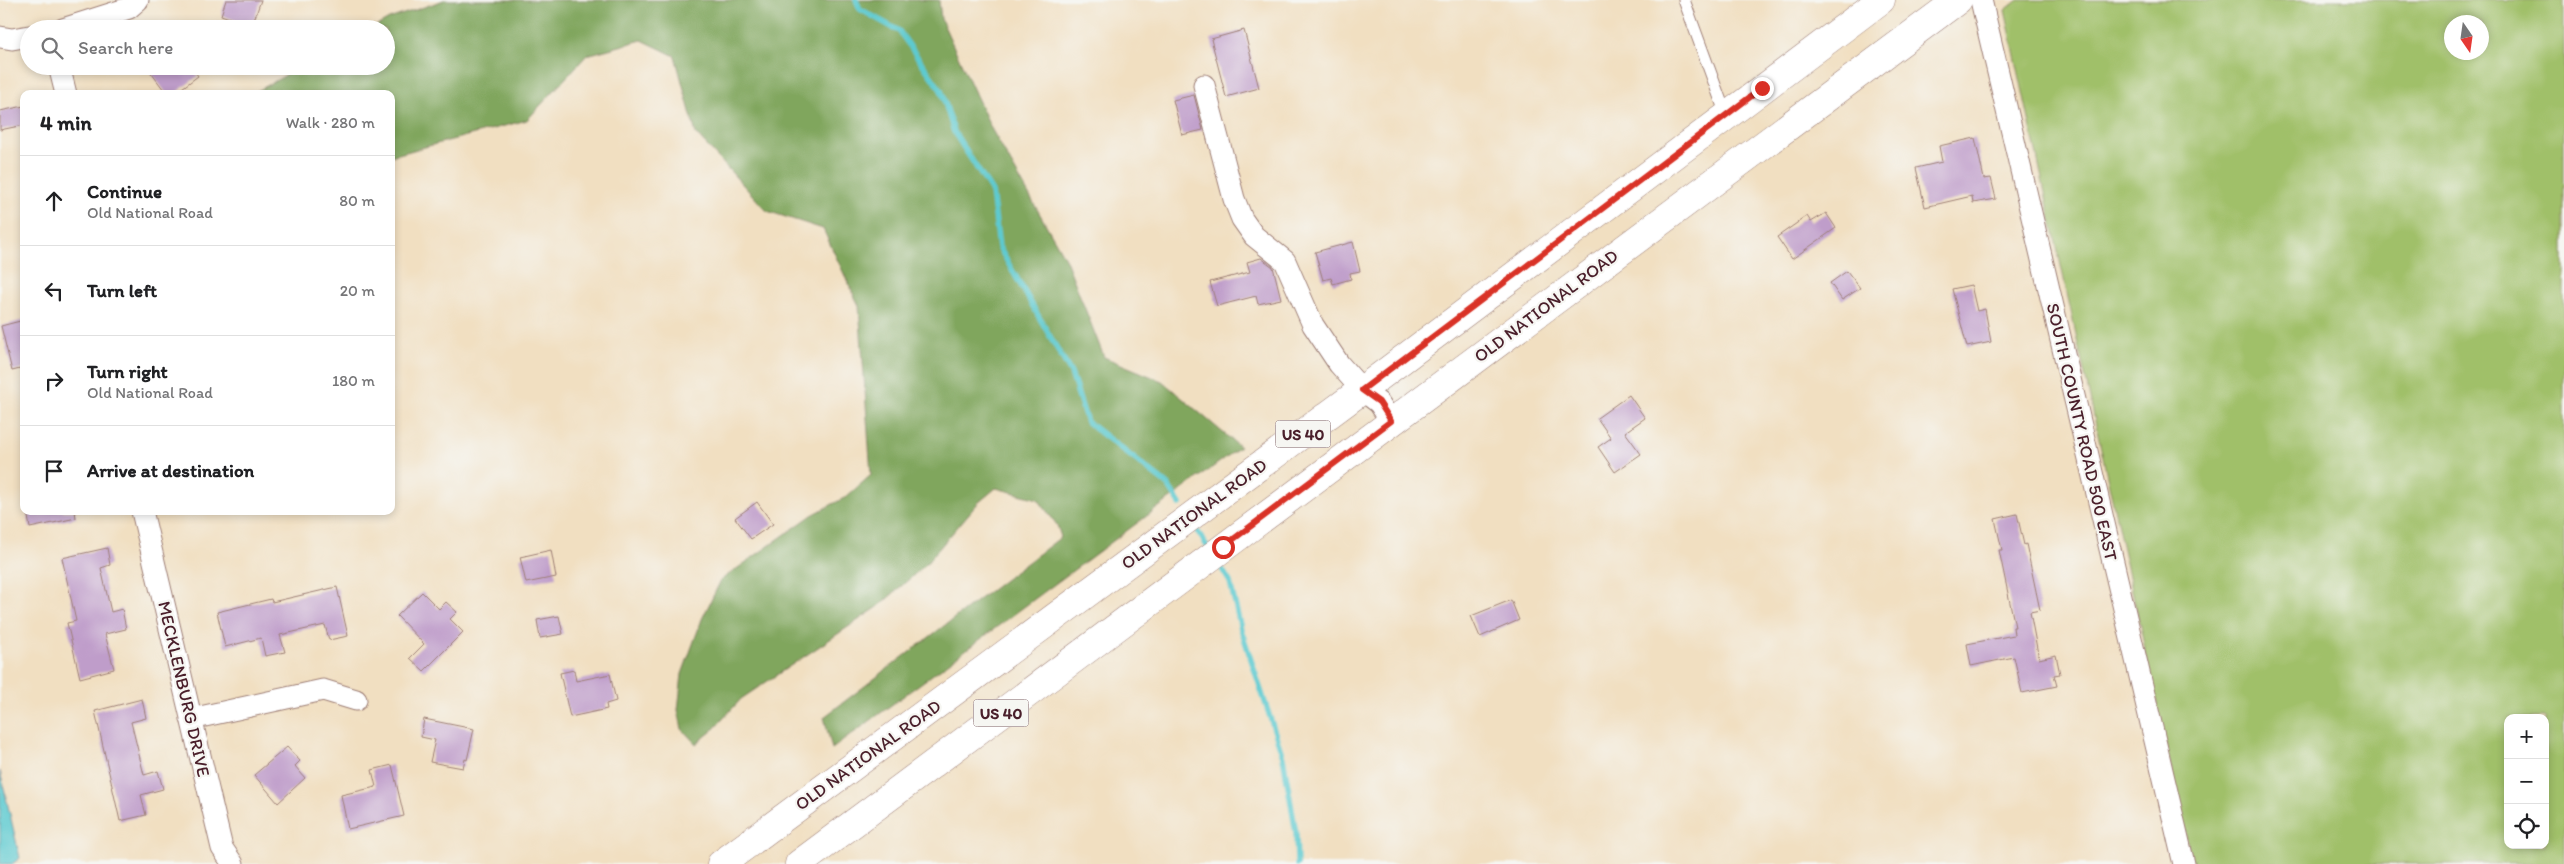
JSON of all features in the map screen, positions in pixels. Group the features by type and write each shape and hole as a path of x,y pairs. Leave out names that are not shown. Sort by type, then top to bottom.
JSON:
{"main road":[{"name":"OLD NATIONAL ROAD","path":"721,864 1362,390 1881,0"},
{"name":"OLD NATIONAL ROAD","path":"800,864 1391,421 1958,0"}],"street":[{"path":"91,20 129,8 138,0"},
{"name":"SOUTH COUNTY ROAD 500 EAST","path":"1981,0 2184,864"},
{"path":"0,37 20,37"},
{"path":"61,75 65,90"},
{"path":"1204,85 1234,199 1242,219 1254,236 1285,260 1312,325 1339,364 1362,390 1379,402 1391,421"},
{"name":"MECKLENBURG DRIVE","path":"143,515 222,848 233,864"},
{"path":"192,719 323,690 356,700"}],"lane":[{"path":"1684,0 1726,115"}],"green space":[{"path":"444,0 939,0 941,19 992,130 1066,260 1104,357 1162,381 1240,447 832,749 824,717 1061,537 1057,525 1038,499 996,488 978,503 925,565 878,607 741,699 712,731 696,744 682,729 678,710 682,674 702,619 721,580 812,515 846,497 871,475 859,306 823,229 767,211 696,134 675,56 642,40 587,55 527,120 395,155 395,90 259,90 286,75 395,75 395,20 387,20"},
{"path":"2018,0 2564,0 2564,864 2192,864 2005,10"}],"water":[{"path":"0,771 20,858 12,864 0,864"}],"building":[{"path":"226,0 261,0 254,20 235,20 221,15"},
{"path":"1244,30 1259,88 1226,97 1211,39"},
{"path":"153,75 198,76 179,90 164,90"},
{"path":"1194,95 1203,130 1182,135 1173,100"},
{"path":"20,107 20,126 0,130 0,111"},
{"path":"1975,138 1984,179 1991,178 1996,199 1973,203 1972,196 1925,207 1916,168 1942,162 1939,146"},
{"path":"1826,213 1836,228 1792,259 1777,237 1807,216 1811,222"},
{"path":"1353,242 1360,271 1350,273 1351,279 1333,284 1331,278 1323,280 1315,252"},
{"path":"1261,258 1273,267 1281,299 1258,304 1256,296 1217,306 1210,282 1250,272 1247,262"},
{"path":"1847,271 1860,288 1842,300 1830,283"},
{"path":"1971,285 1977,311 1985,309 1991,342 1967,347 1952,289"},
{"path":"20,321 20,369 12,371 1,326"},
{"path":"1629,395 1645,418 1625,432 1641,454 1615,472 1598,447 1611,438 1597,418"},
{"path":"757,502 773,524 751,539 735,518"},
{"path":"2017,514 2024,545 2026,544 2040,610 2030,612 2039,659 2056,655 2060,674 2054,675 2057,686 2022,693 2014,657 1971,666 1967,644 2014,635 2013,627 2015,627 1999,550 2002,550 1995,519"},
{"path":"28,515 76,515 76,518 30,528"},
{"path":"107,548 110,565 101,568 111,612 122,609 126,629 105,634 114,669 80,678 67,623 76,621 62,558"},
{"path":"551,550 556,577 526,583 520,557"},
{"path":"337,587 348,636 329,640 325,625 280,635 285,652 265,656 261,638 225,647 217,612 271,599 272,602"},
{"path":"422,592 439,609 446,602 457,612 450,619 463,632 424,671 410,658 424,644 397,616"},
{"path":"1511,600 1519,620 1480,637 1471,616"},
{"path":"559,616 563,634 540,638 537,620"},
{"path":"574,670 576,681 610,674 616,701 606,704 607,709 570,717 560,673"},
{"path":"142,699 146,718 131,722 144,775 158,771 163,789 141,795 146,815 120,821 95,711"},
{"path":"424,719 474,729 467,760 465,759 463,768 430,762 435,740 421,737"},
{"path":"287,747 300,761 295,766 305,778 278,803 254,775"},
{"path":"392,765 404,816 348,829 341,795 376,787 372,770"}],"waterway":[{"path":"856,0 860,9 899,31 941,90 954,132 992,192 999,247 1071,373 1087,422 1168,485 1180,504"},
{"path":"1198,532 1209,549"},
{"path":"1217,561 1230,582 1241,629 1283,757 1296,833 1297,864"}],"route":[{"path":"1223,547 1391,421 1379,402 1362,390 1762,88"}]}
